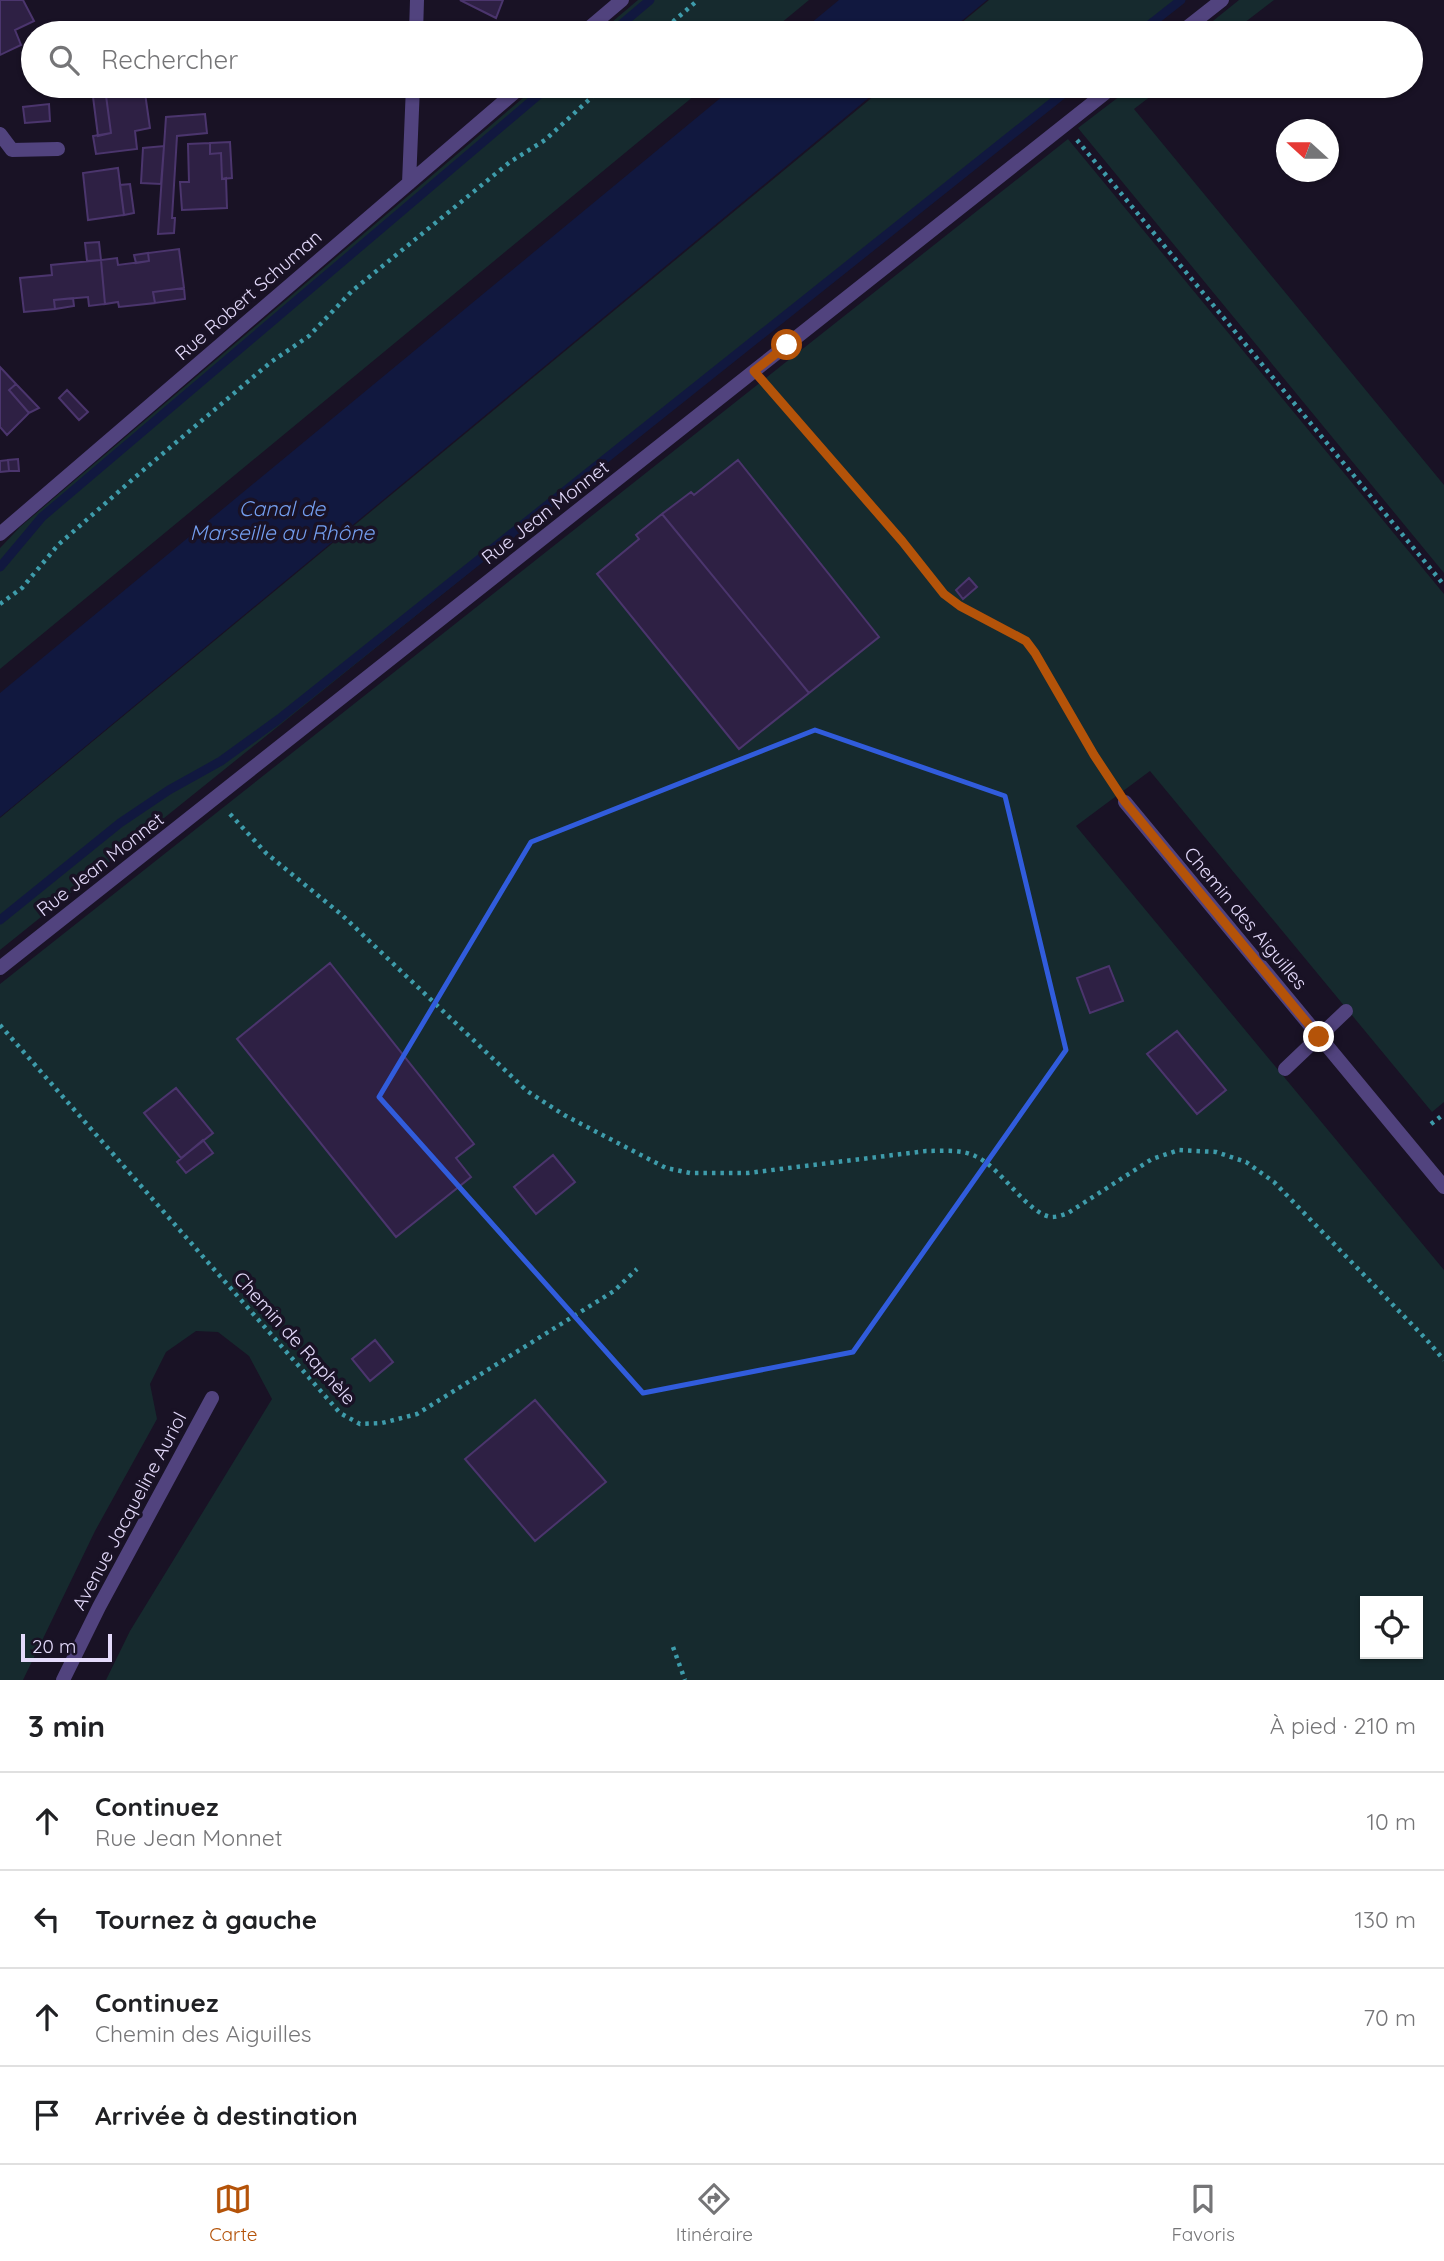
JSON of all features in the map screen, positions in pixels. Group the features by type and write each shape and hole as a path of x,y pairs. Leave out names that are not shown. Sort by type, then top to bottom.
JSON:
{"street":[{"path":"416,21 417,0"},
{"path":"597,21 622,0"},
{"path":"1196,21 1223,0"},
{"path":"409,183 413,98"},
{"name":"Rue Robert Schuman","path":"0,534 508,98"},
{"name":"Rue Jean Monnet","path":"0,968 1099,98"},
{"path":"0,134 12,150 58,149"},
{"name":"Chemin des Aiguilles","path":"1125,802 1444,1187"},
{"path":"1285,1069 1346,1012"},
{"name":"Avenue Jacqueline Auriol","path":"63,1680 99,1606 212,1398"}],"path":[{"path":"674,21 698,0"},
{"path":"0,604 22,588 58,545 271,362 309,336 352,291 510,162 545,140 591,98"},
{"path":"1064,125 1444,585"},
{"path":"754,371 902,541 944,594 960,606 1026,641 1125,802"},
{"path":"215,797 266,853 342,915 527,1091 564,1115 666,1168 690,1173 748,1173 926,1151 952,1151 974,1155 991,1166 1038,1213 1053,1217 1068,1213 1152,1159 1180,1150 1216,1152 1246,1162 1274,1182 1444,1360"},
{"name":"Chemin de Raphèle","path":"0,1025 340,1413 360,1424 382,1423 417,1413 614,1291 637,1269"},
{"path":"1431,1124 1444,1114"},
{"path":"673,1647 685,1680"}],"highlighted area":[{"path":"815,730 1005,796 1066,1050 853,1352 643,1393 379,1097 531,842"}],"green space":[{"path":"638,0 809,0 784,21 613,21"},
{"path":"989,0 1181,0 1154,21 964,21"},
{"path":"1239,0 1274,0 1247,21 1213,21"},
{"path":"523,98 691,98 0,669 0,548 20,527"},
{"path":"871,98 1059,98 0,950 0,818"},
{"path":"1117,98 1148,98 1134,109 1444,485 1444,573 1078,128"},
{"path":"1068,139 1444,594 1444,1102 1432,1112 1150,771 1076,826 1444,1270 1444,1680 106,1680 130,1631 272,1399 249,1356 218,1332 196,1331 166,1352 150,1384 157,1419 95,1531 23,1680 0,1680 0,984"}],"water":[{"path":"839,0 987,0 962,21 814,21"},
{"name":"Canal de Marseille au Rhône","path":"720,98 869,98 0,817 0,693"}],"building":[{"path":"0,0 23,0 34,21 21,21 21,27 15,30 21,45 0,55"},
{"path":"460,0 503,0 496,18"},
{"path":"93,98 106,98 111,133 98,136"},
{"path":"106,98 146,98 150,128 135,131 137,149 96,154 93,136 111,133"},
{"path":"49,104 50,121 25,123 23,107"},
{"path":"205,114 207,133 177,136 172,218 175,218 174,233 158,234 166,117"},
{"path":"230,142 232,178 222,179 221,153 210,154 210,143"},
{"path":"210,143 210,154 221,153 222,179 226,178 227,208 182,210 180,182 189,182 188,144"},
{"path":"164,146 161,184 141,183 143,148"},
{"path":"118,168 124,215 88,220 83,173"},
{"path":"130,184 134,213 124,215 120,185"},
{"path":"99,242 101,260 87,261 85,243"},
{"path":"179,249 184,288 153,292 155,303 119,307 118,302 105,304 101,260 117,258 118,265 149,261 148,253"},
{"path":"148,253 149,261 136,263 134,255"},
{"path":"101,260 105,304 89,306 88,297 54,300 55,309 24,312 20,278 52,275 51,265"},
{"path":"184,288 185,299 155,303 153,292"},
{"path":"73,298 74,306 55,309 54,300"},
{"path":"0,367 16,384 9,390 29,413 7,435 0,427"},
{"path":"16,384 39,408 29,413 9,390"},
{"path":"67,390 88,412 79,420 59,398"},
{"path":"18,459 19,471 9,471 8,460"},
{"path":"8,460 9,471 0,472 0,461"},
{"path":"738,460 879,637 809,693 662,514 691,492 694,495"},
{"path":"662,514 809,693 739,749 597,574 639,539 636,535"},
{"path":"969,578 977,587 963,599 956,590"},
{"path":"330,963 474,1144 456,1158 471,1177 396,1237 237,1039"},
{"path":"1109,966 1123,1001 1090,1013 1077,978"},
{"path":"1177,1031 1226,1090 1197,1114 1147,1054"},
{"path":"176,1088 213,1133 181,1158 144,1113"},
{"path":"203,1140 213,1153 186,1173 177,1162"},
{"path":"553,1155 575,1182 536,1214 514,1187"},
{"path":"375,1340 393,1362 370,1381 352,1359"},
{"path":"535,1400 606,1482 535,1541 465,1459"}],"waterway":[{"path":"625,21 650,0"},
{"path":"1154,21 1181,0"},
{"path":"0,567 42,517 535,98"},
{"path":"0,920 120,823 169,790 221,761 279,719 1058,98"}],"route":[{"path":"787,345 754,371 902,541 944,594 960,606 1026,641 1125,802 1319,1037"}]}
